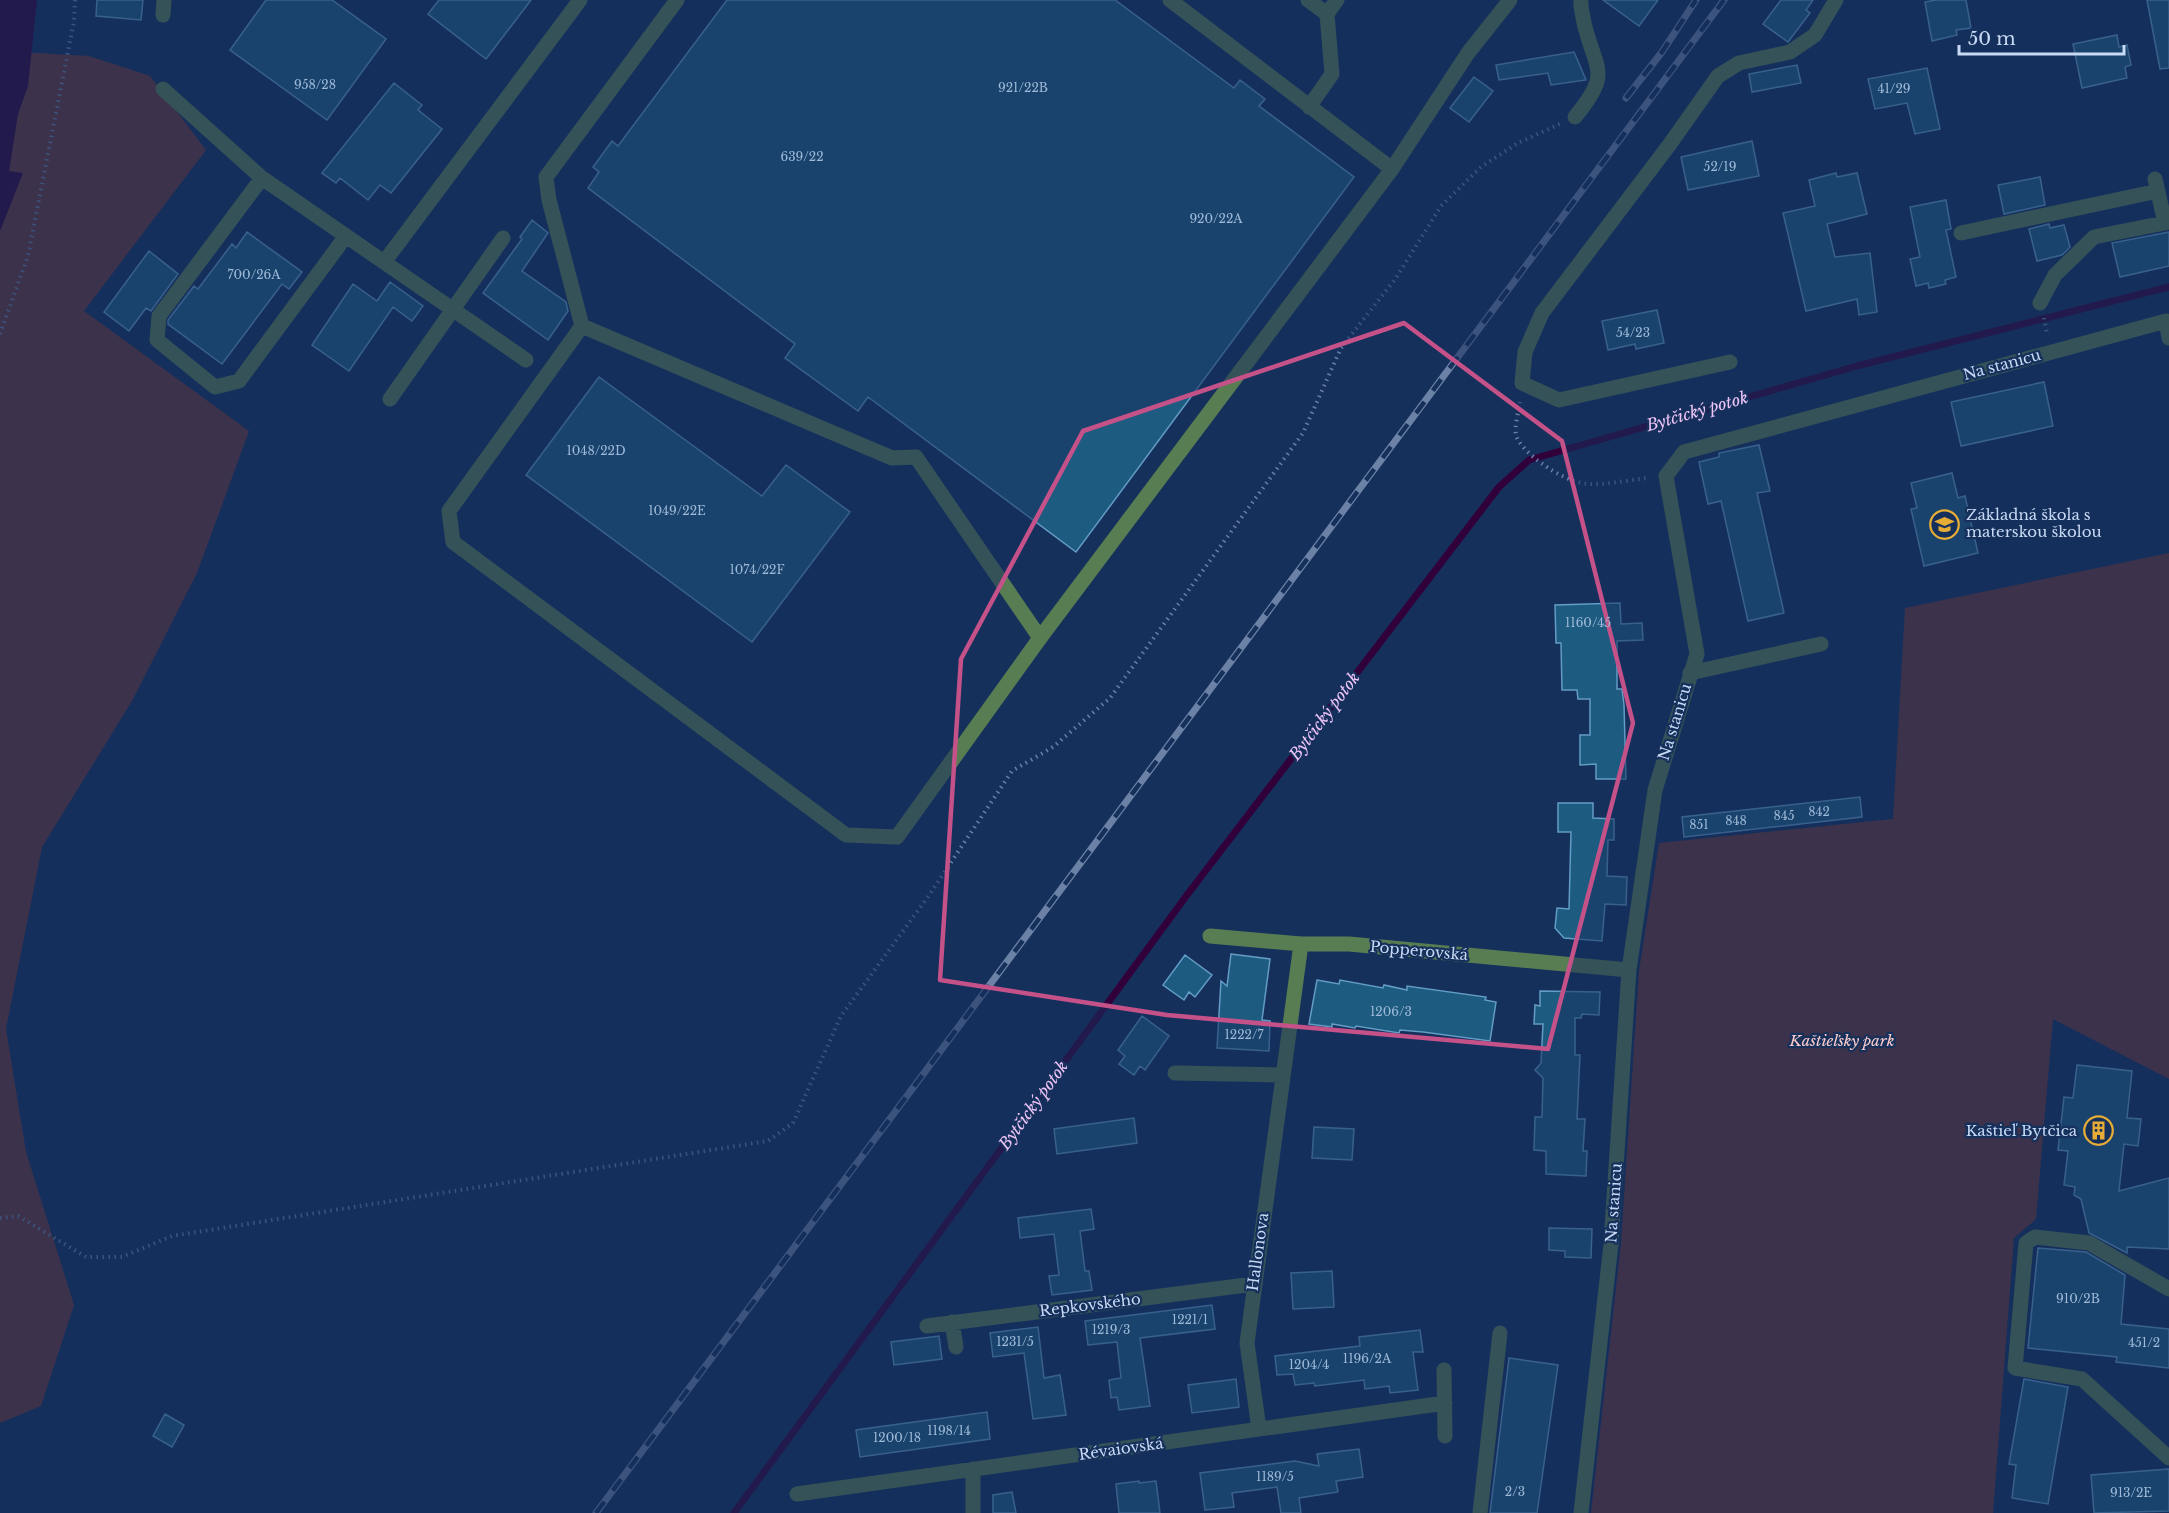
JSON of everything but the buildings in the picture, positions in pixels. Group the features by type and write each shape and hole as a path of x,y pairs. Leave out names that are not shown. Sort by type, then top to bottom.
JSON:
{"street":[{"path":"385,261 579,0"},
{"path":"582,326 549,200 546,177 676,0"},
{"path":"1170,0 1392,169"},
{"path":"1308,0 1327,14"},
{"path":"1309,107 1332,74 1327,14 1337,0"},
{"path":"582,326 449,511 453,542 846,835 897,837 1040,638 1392,169 1468,53 1510,0"},
{"path":"1730,362 1559,400 1522,383 1525,352 1542,314 1718,76 1739,63 1790,52 1815,34 1836,0"},
{"path":"1575,117 1594,93 1599,69 1578,1"},
{"path":"163,89 262,178 526,360"},
{"path":"262,178 159,316 158,340 215,387 239,381 346,236"},
{"path":"1961,233 2157,185 2167,223 2094,237 2055,275 2040,303"},
{"path":"390,399 503,238"},
{"name":"Na stanicu","path":"1581,1513 1611,1244 1629,970 1654,790 1697,654 1666,476 1684,452 1985,369 2166,321 2169,338"},
{"path":"582,326 892,458 916,457 1040,638"},
{"path":"1690,674 1821,644"},
{"name":"Popperovská","path":"1210,936 1301,944 1349,944 1629,970"},
{"name":"Hallonova","path":"1259,1429 1247,1343 1301,944"},
{"path":"1175,1073 1282,1075"},
{"path":"2169,1289 2089,1243 2035,1236 2026,1243 2015,1368 2082,1379 2169,1458"},
{"name":"Repkovského","path":"927,1326 1254,1284"},
{"path":"952,1322 956,1347"},
{"path":"1480,1513 1500,1333"},
{"path":"1444,1371 1445,1436"},
{"name":"Révaiovská","path":"796,1494 1445,1403"},
{"path":"973,1469 973,1513"}],"path":[{"path":"0,334 28,256 74,21 75,0"},
{"path":"1522,383 1516,435 1528,452 1562,478 1575,483 1588,484 1666,476"}],"highlighted area":[{"path":"1404,323 1562,441 1633,723 1548,1049 1167,1015 940,980 961,659 1083,431"}],"green space":[{"path":"0,51 89,56 150,76 206,150 84,311 249,431 197,573 132,701 42,847 6,1029 26,1152 74,1305 41,1406 0,1423"},
{"name":"Kaštieľsky park","path":"2169,553 2169,1079 2053,1019 2036,1219 2014,1238 1993,1513 1591,1513 1621,1243 1639,971 1659,843 1893,819 1905,608"}],"shaded area":[{"path":"0,0 37,0 28,86 18,114 9,171 23,173 0,231"}],"waterway":[{"name":"Bytčický potok","path":"734,1513 1187,895 1499,487 1529,460 1857,366 2169,287"}],"railway":[{"path":"1626,98 1662,52 1696,0"},
{"path":"596,1513 1724,0"}],"place":[{"name":"Základná škola s materskou školou","path":"1945,524"},
{"name":"Kaštieľ Bytčica","path":"2098,1131"}]}
